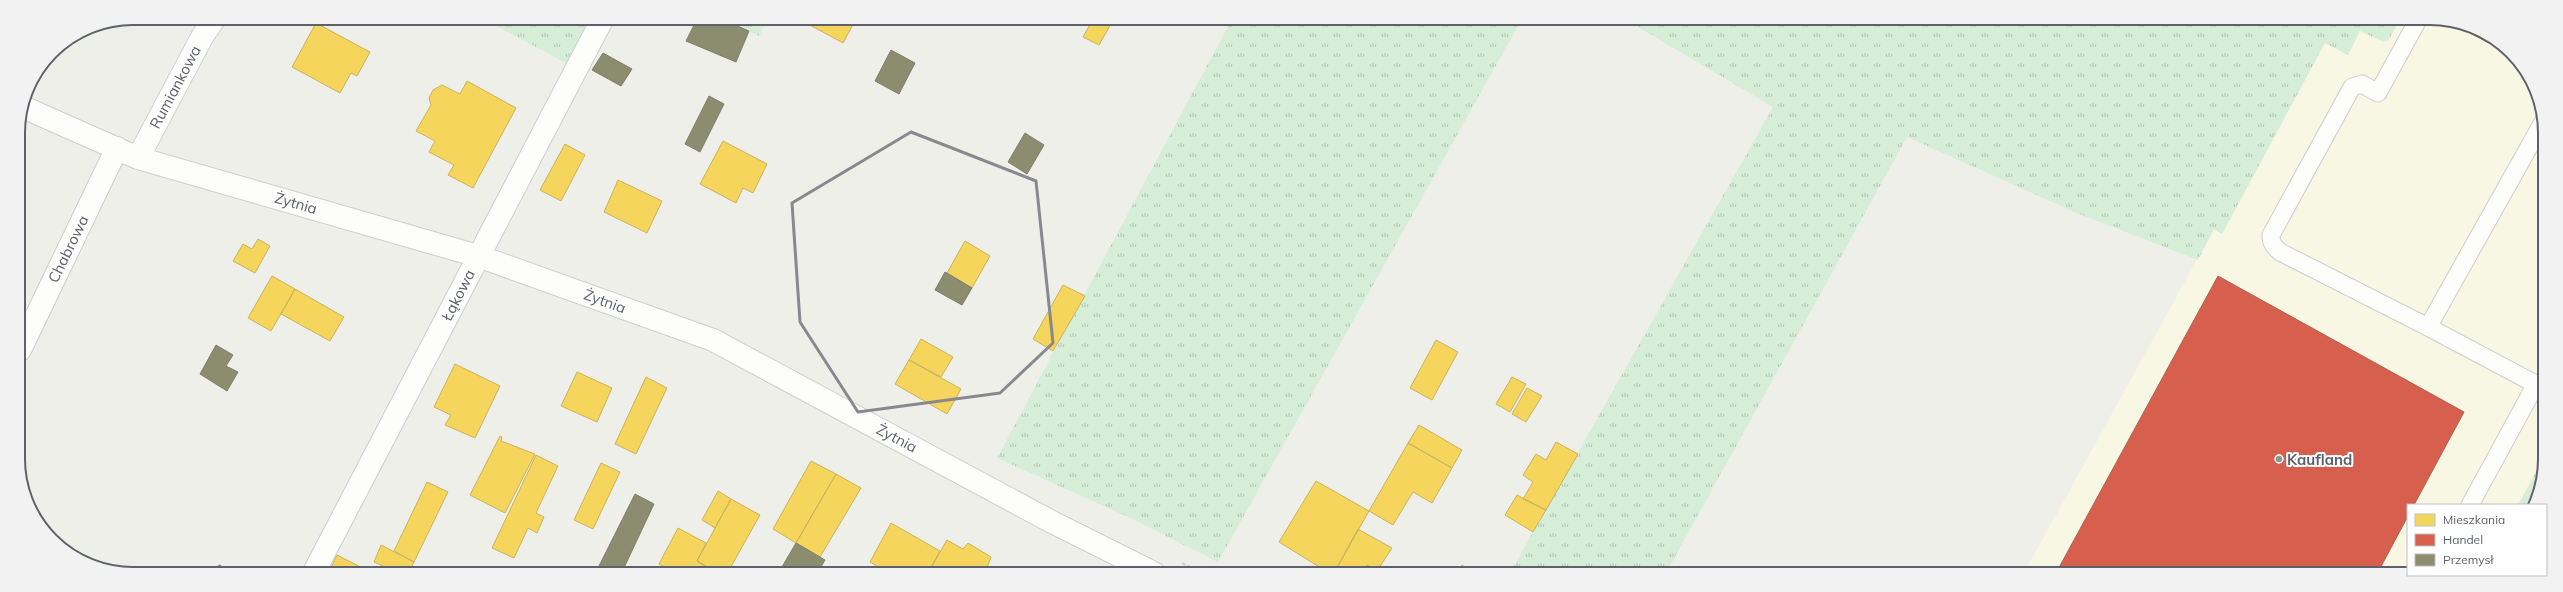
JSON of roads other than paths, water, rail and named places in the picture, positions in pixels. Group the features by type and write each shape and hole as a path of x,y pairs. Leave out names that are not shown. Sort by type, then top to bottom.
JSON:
{"street":[{"name":"Rumiankowa","path":"138,158 202,37 210,25"},
{"name":"Łąkowa","path":"317,567 599,25"},
{"name":"Żytnia","path":"28,109 138,158 478,256 713,340 1052,522 1142,567"},
{"name":"Chabrowa","path":"25,340 117,148"}],"lane":[{"path":"2415,25 2378,93 2362,84 2352,87 2271,235 2271,241 2280,252 2538,385"},
{"path":"2428,327 2538,131"},
{"path":"2471,504 2538,389"}],"place":[{"name":"Kaufland","path":"2279,459"}]}
